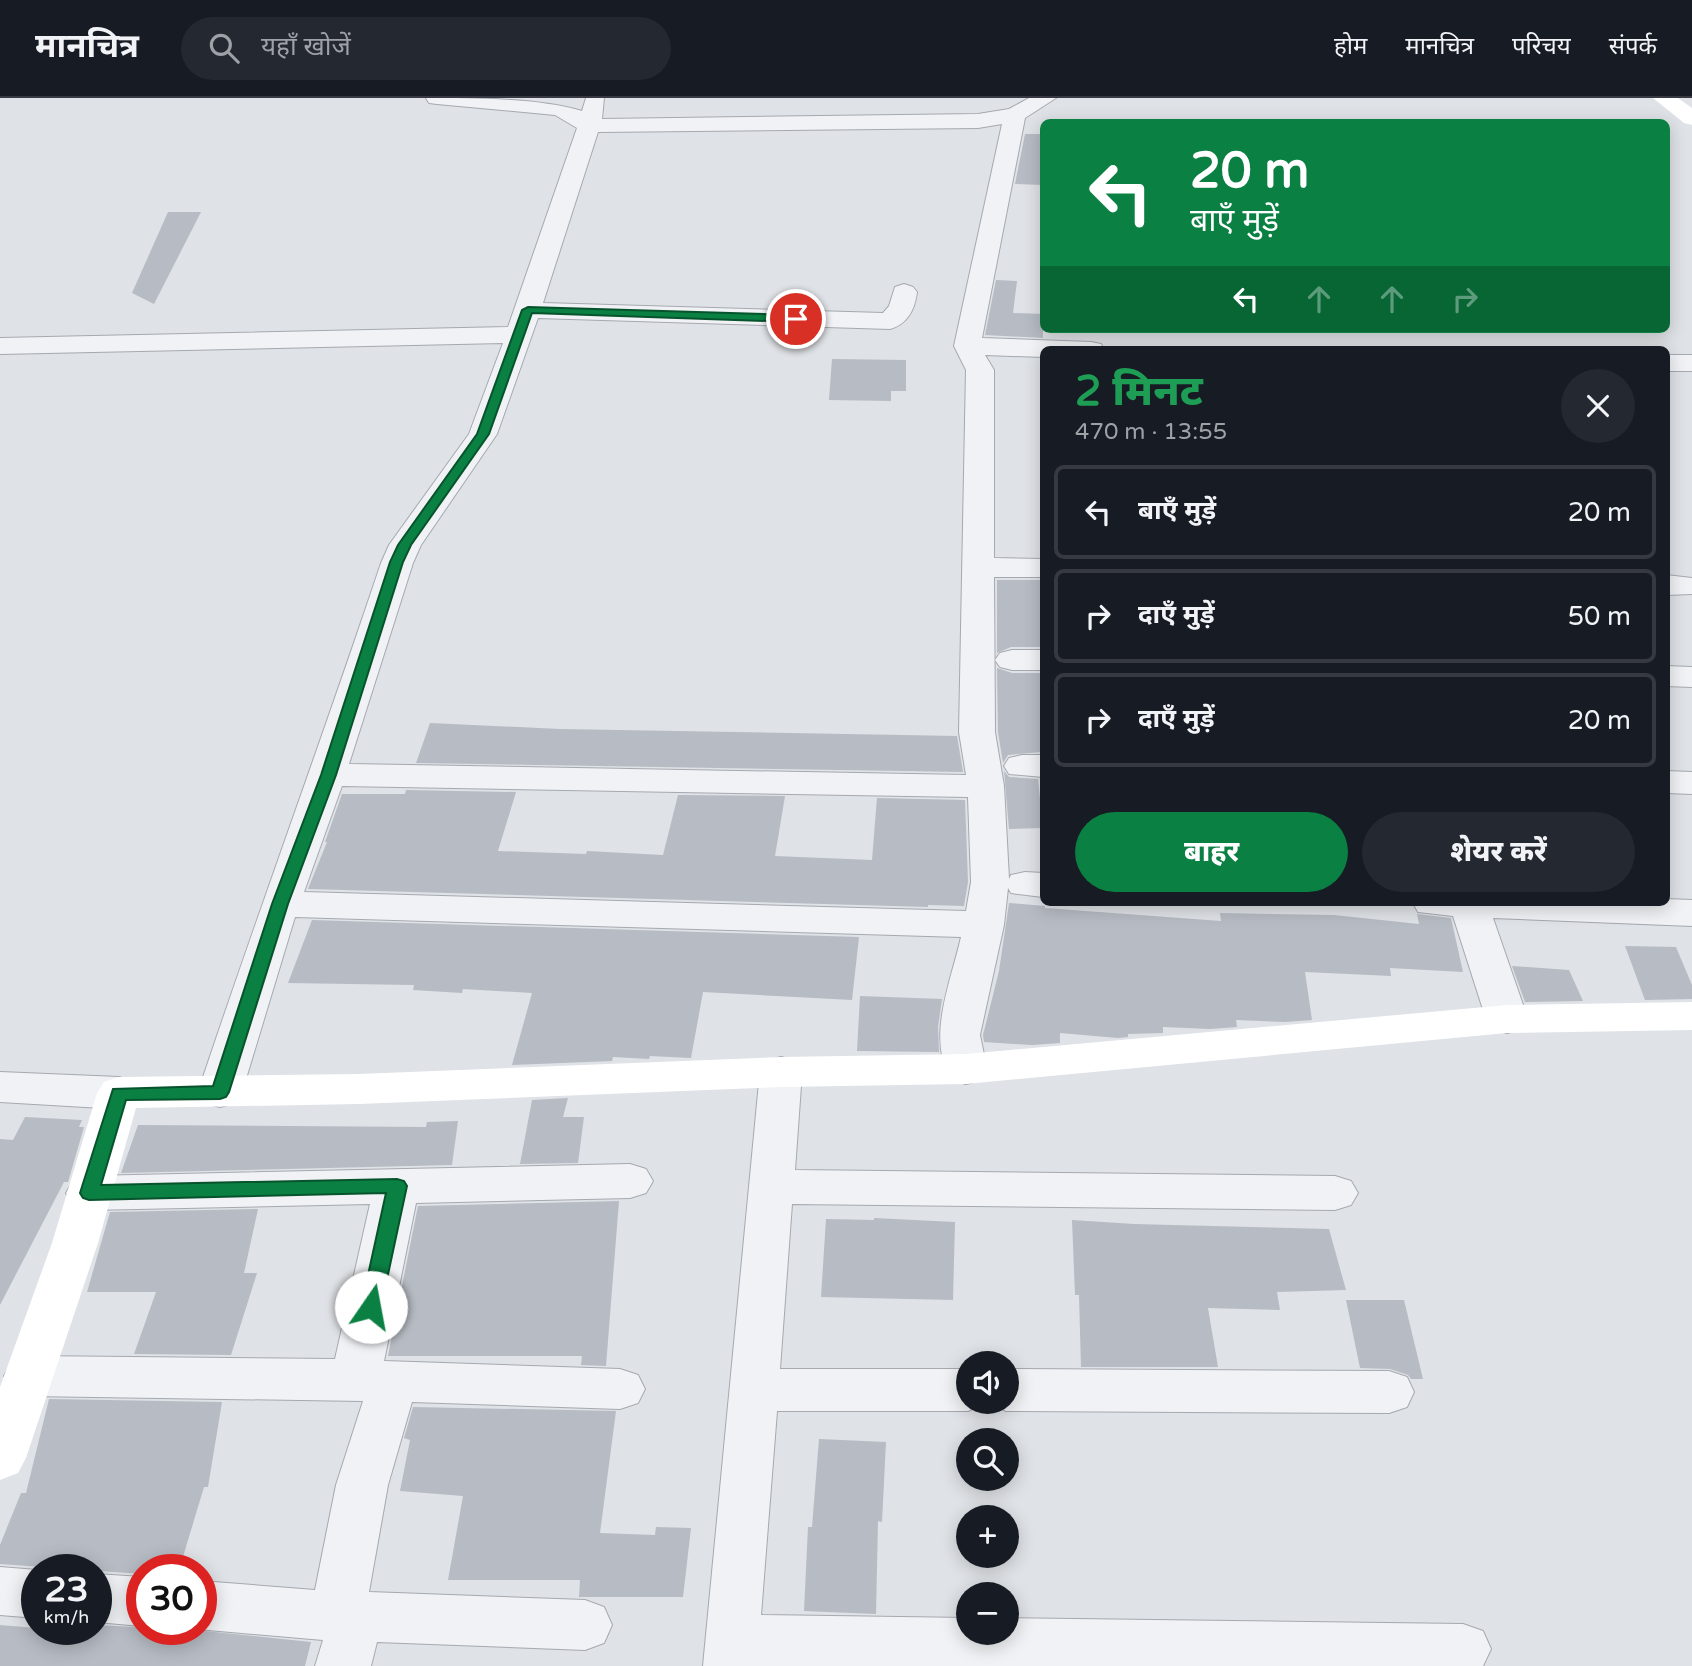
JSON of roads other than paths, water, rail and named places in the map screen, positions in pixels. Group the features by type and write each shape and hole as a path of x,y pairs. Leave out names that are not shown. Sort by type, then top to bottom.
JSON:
{"street":[{"path":"437,98 559,109 573,115 592,112 978,121 1009,117 1045,98"},
{"path":"1664,98 1692,118"},
{"path":"220,1092 280,904 328,775 401,554 483,434 592,112"},
{"path":"966,1069 959,1035 984,925 990,882 986,786 978,732 980,370 967,346 1009,117"},
{"path":"0,346 523,322 890,321 902,308 904,292"},
{"path":"967,346 1040,348"},
{"path":"1670,363 1692,363"},
{"path":"977,567 1040,568"},
{"path":"1670,676 1692,677"},
{"path":"328,775 986,786"},
{"path":"1670,782 1692,783"},
{"path":"280,904 984,925"},
{"path":"1457,906 1507,1019"},
{"path":"1535,906 1692,912"},
{"path":"0,1087 119,1093 220,1092 781,1072 966,1069 1507,1019 1692,1016"},
{"path":"781,1072 731,1653 1463,1649"},
{"path":"0,1458 89,1193 119,1093"},
{"path":"89,1193 630,1181"},
{"path":"346,1633 397,1186"},
{"path":"771,1187 1335,1193"},
{"path":"29,1376 374,1381 620,1389"},
{"path":"754,1390 956,1390"},
{"path":"1019,1390 1389,1392"},
{"path":"0,1591 21,1593"},
{"path":"217,1609 346,1633 585,1625"}]}
